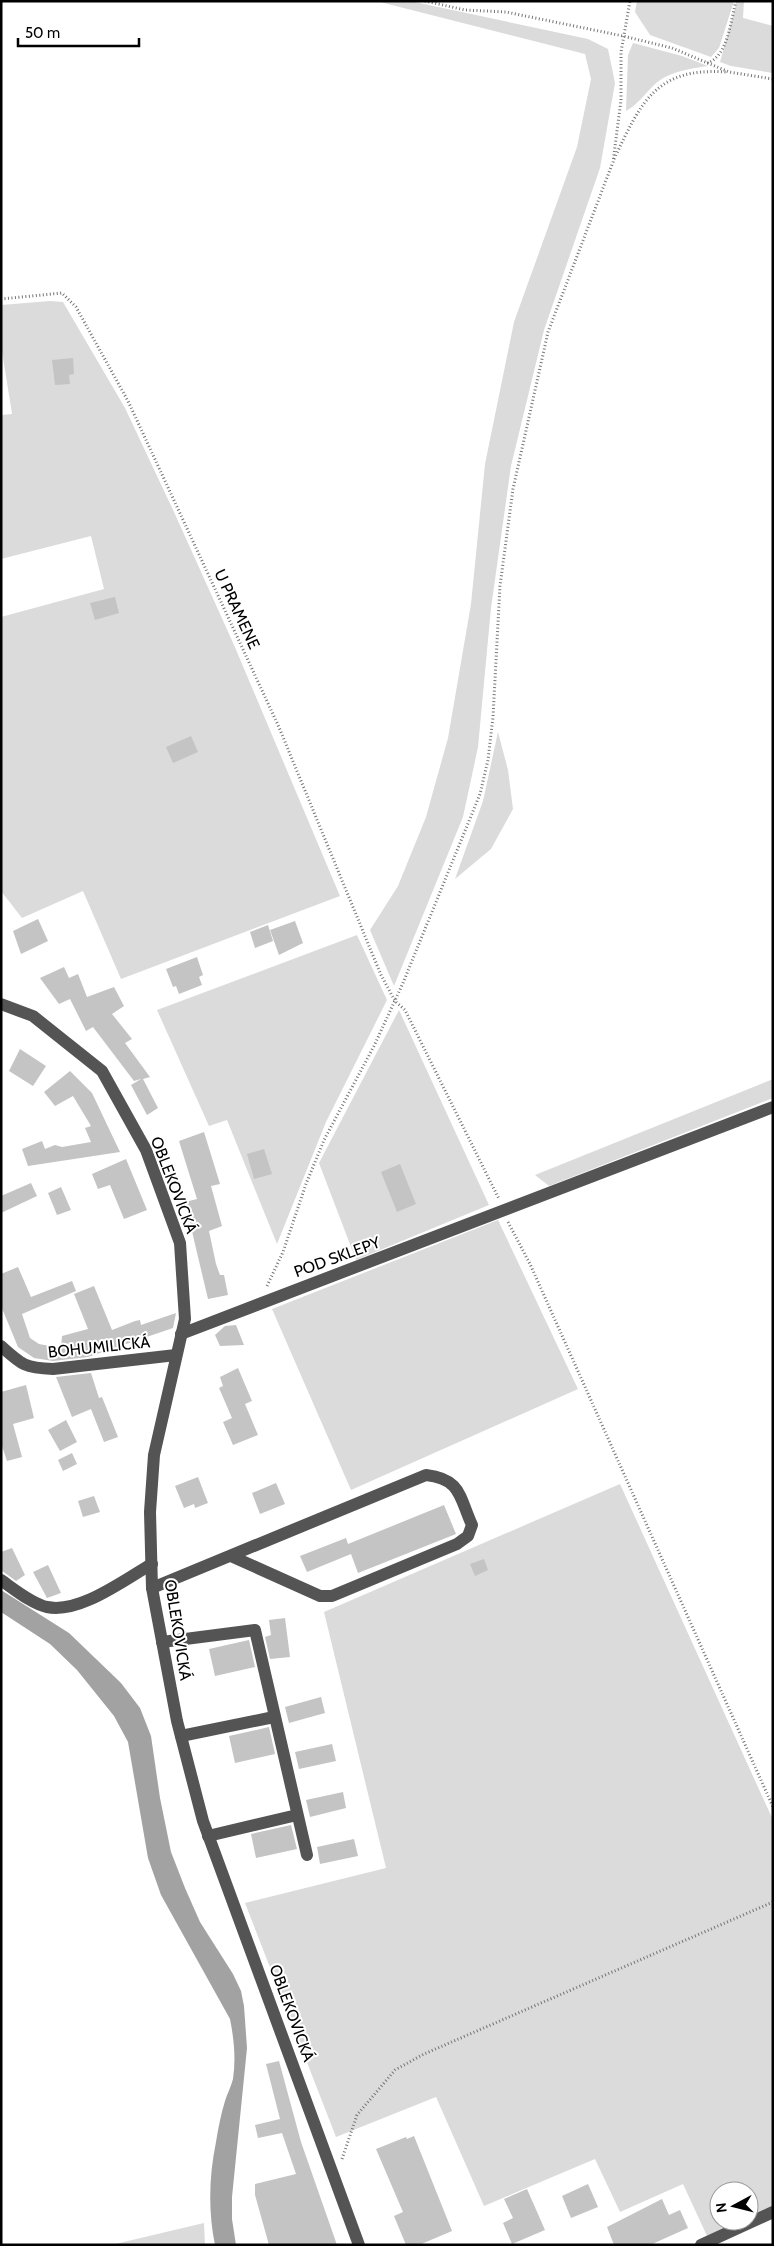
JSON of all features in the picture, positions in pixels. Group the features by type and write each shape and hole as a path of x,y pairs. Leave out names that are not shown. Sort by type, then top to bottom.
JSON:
{"street":[{"name":"OBLEKOVICKÁ","path":"1,1004 33,1016 102,1071 146,1150 180,1243 185,1319 154,1455 150,1512 152,1588 181,1736 208,1836 359,2245"},
{"name":"POD SKLEPY","path":"181,1334 504,1212 773,1107"},
{"name":"BOHUMILICKÁ","path":"1,1346 25,1366 38,1369 53,1369 176,1355"},
{"path":"152,1588 426,1475 444,1477 455,1487 472,1525 468,1536 458,1544 332,1596 320,1596 230,1556"},
{"path":"1,1580 47,1607 66,1608 88,1601 152,1564"},
{"path":"162,1642 255,1630 307,1855"},
{"path":"181,1736 274,1717"},
{"path":"208,1836 297,1814"},
{"path":"701,2245 773,2212"}],"path":[{"path":"425,1 465,10 506,12 623,36 672,48 730,72"},
{"path":"613,162 621,100 623,36 630,1"},
{"path":"707,63 714,61 721,53 736,1"},
{"path":"258,1304 283,1252 306,1184 324,1140 395,1001 480,794 488,760 493,718 500,586 513,489 548,332 613,162 638,111 662,84 680,75 704,70 773,78"},
{"name":"U PRAMENE","path":"1,299 62,293 76,307 128,400 278,725 381,976 395,1001"},
{"path":"395,1001 405,1010 530,1264 773,1806"},
{"path":"335,2178 357,2115 395,2070 424,2054 773,1902"}],"shaded area":[{"path":"376,1 410,1 588,39 608,49 615,83 600,168 544,330 511,466 491,608 478,747 463,817 394,986 370,930 398,886 426,817 448,738 471,604 485,464 514,322 577,147 591,79 585,54"},
{"path":"637,1 734,1 719,48 711,57 650,35 635,12"},
{"path":"737,1 744,1 743,18 773,26 773,73 731,66 720,62"},
{"path":"633,43 682,56 708,66 680,71 660,80 626,111 628,55"},
{"path":"50,301 63,302 125,408 234,645 340,896 121,979 83,891 22,918 1,891 1,617 104,589 91,536 1,559 1,415 12,414 1,345 1,305"},
{"path":"498,732 508,770 513,809 491,849 455,879 483,801"},
{"path":"357,935 387,1000 326,1122 277,1244 227,1120 209,1126 157,1010"},
{"path":"399,1010 489,1205 356,1260 319,1163"},
{"path":"773,1079 773,1098 549,1186 535,1175"},
{"path":"498,1220 578,1389 351,1490 272,1309"},
{"path":"620,1484 773,1820 773,2207 759,2213 759,2181 709,2181 709,2231 718,2231 707,2236 683,2184 620,2212 595,2159 484,2206 436,2097 336,2137 245,1903 386,1868 324,1612"},
{"path":"1,1590 69,1633 121,1683 140,1708 151,1736 160,1798 171,1852 200,1922 233,1974 241,1991 244,2006 247,2048 232,2197 232,2219 236,2245 215,2245 210,2206 214,2155 221,2116 234,2072 233,2034 230,2019 161,1895 148,1858 128,1742 114,1716 77,1670 50,1644 1,1612"},
{"path":"204,2223 205,2245 111,2245"}],"building":[{"path":"73,358 74,374 69,375 70,384 55,385 52,360"},
{"path":"115,597 119,613 95,620 90,603"},
{"path":"191,736 198,752 173,763 166,747"},
{"path":"38,919 48,941 21,954 13,931"},
{"path":"295,921 303,943 279,955 270,930"},
{"path":"268,925 273,941 255,948 250,932"},
{"path":"197,957 203,975 199,977 202,985 179,994 176,986 173,987 166,969"},
{"path":"64,967 69,978 78,974 87,997 114,987 124,1006 112,1014 132,1039 125,1043 150,1077 143,1079 158,1108 147,1115 131,1085 141,1079 134,1081 93,1027 86,1031 70,999 59,1004 40,978"},
{"path":"20,1049 46,1066 33,1086 9,1071"},
{"path":"70,1071 92,1093 120,1152 28,1166 22,1149 42,1141 45,1149 55,1145 62,1147 91,1142 85,1128 91,1126 73,1096 55,1106 44,1092"},
{"path":"204,1132 220,1184 211,1186 222,1226 209,1231 216,1264 220,1275 224,1275 228,1295 208,1299 185,1202 197,1199 179,1141"},
{"path":"264,1149 272,1174 254,1179 247,1154"},
{"path":"126,1159 147,1210 124,1219 110,1185 98,1189 92,1174"},
{"path":"400,1164 416,1204 397,1212 381,1172"},
{"path":"31,1183 37,1196 1,1213 1,1196"},
{"path":"61,1187 71,1210 57,1215 48,1193"},
{"path":"18,1267 31,1297 72,1281 76,1291 22,1314 30,1338 39,1344 61,1348 62,1336 88,1329 74,1294 94,1286 112,1330 135,1321 140,1320 141,1325 176,1313 173,1328 88,1357 53,1361 34,1358 18,1347 1,1306 1,1274"},
{"path":"236,1325 244,1345 220,1346 215,1335 225,1326"},
{"path":"238,1368 252,1401 245,1404 258,1435 233,1445 223,1422 232,1418 219,1388 223,1386 220,1377"},
{"path":"91,1373 99,1398 102,1397 118,1437 104,1442 91,1409 72,1417 56,1377"},
{"path":"26,1385 34,1418 13,1424 22,1457 7,1461 1,1443 1,1392"},
{"path":"66,1420 77,1442 60,1451 48,1430"},
{"path":"72,1453 77,1464 63,1471 58,1460"},
{"path":"198,1477 208,1503 195,1508 194,1504 184,1508 175,1486"},
{"path":"276,1483 285,1504 260,1514 252,1493"},
{"path":"94,1496 100,1512 83,1517 78,1501"},
{"path":"444,1505 456,1534 358,1573 351,1554 307,1572 300,1556 346,1538 348,1544"},
{"path":"12,1548 25,1575 16,1581 1,1570 1,1552"},
{"path":"484,1559 488,1570 475,1576 470,1564"},
{"path":"48,1565 61,1593 47,1598 33,1572"},
{"path":"285,1618 290,1657 270,1659 265,1637 271,1635 269,1620"},
{"path":"249,1640 255,1667 215,1676 209,1649"},
{"path":"321,1697 325,1713 289,1723 285,1707"},
{"path":"269,1727 275,1754 235,1763 229,1736"},
{"path":"332,1744 336,1761 299,1769 295,1752"},
{"path":"343,1792 346,1808 310,1817 306,1800"},
{"path":"291,1825 297,1849 256,1858 251,1834"},
{"path":"354,1839 358,1856 320,1864 317,1847"},
{"path":"279,2061 301,2142 337,2245 269,2245 255,2195 255,2184 296,2174 282,2133 258,2138 255,2125 280,2119 266,2064"},
{"path":"414,2136 452,2231 419,2245 406,2245 394,2216 403,2212 376,2149 406,2137 407,2139"},
{"path":"588,2184 598,2207 571,2218 562,2196"},
{"path":"527,2189 545,2230 512,2244 503,2223 513,2218 504,2199"},
{"path":"662,2199 669,2215 680,2210 688,2228 650,2245 614,2245 607,2227"}]}
